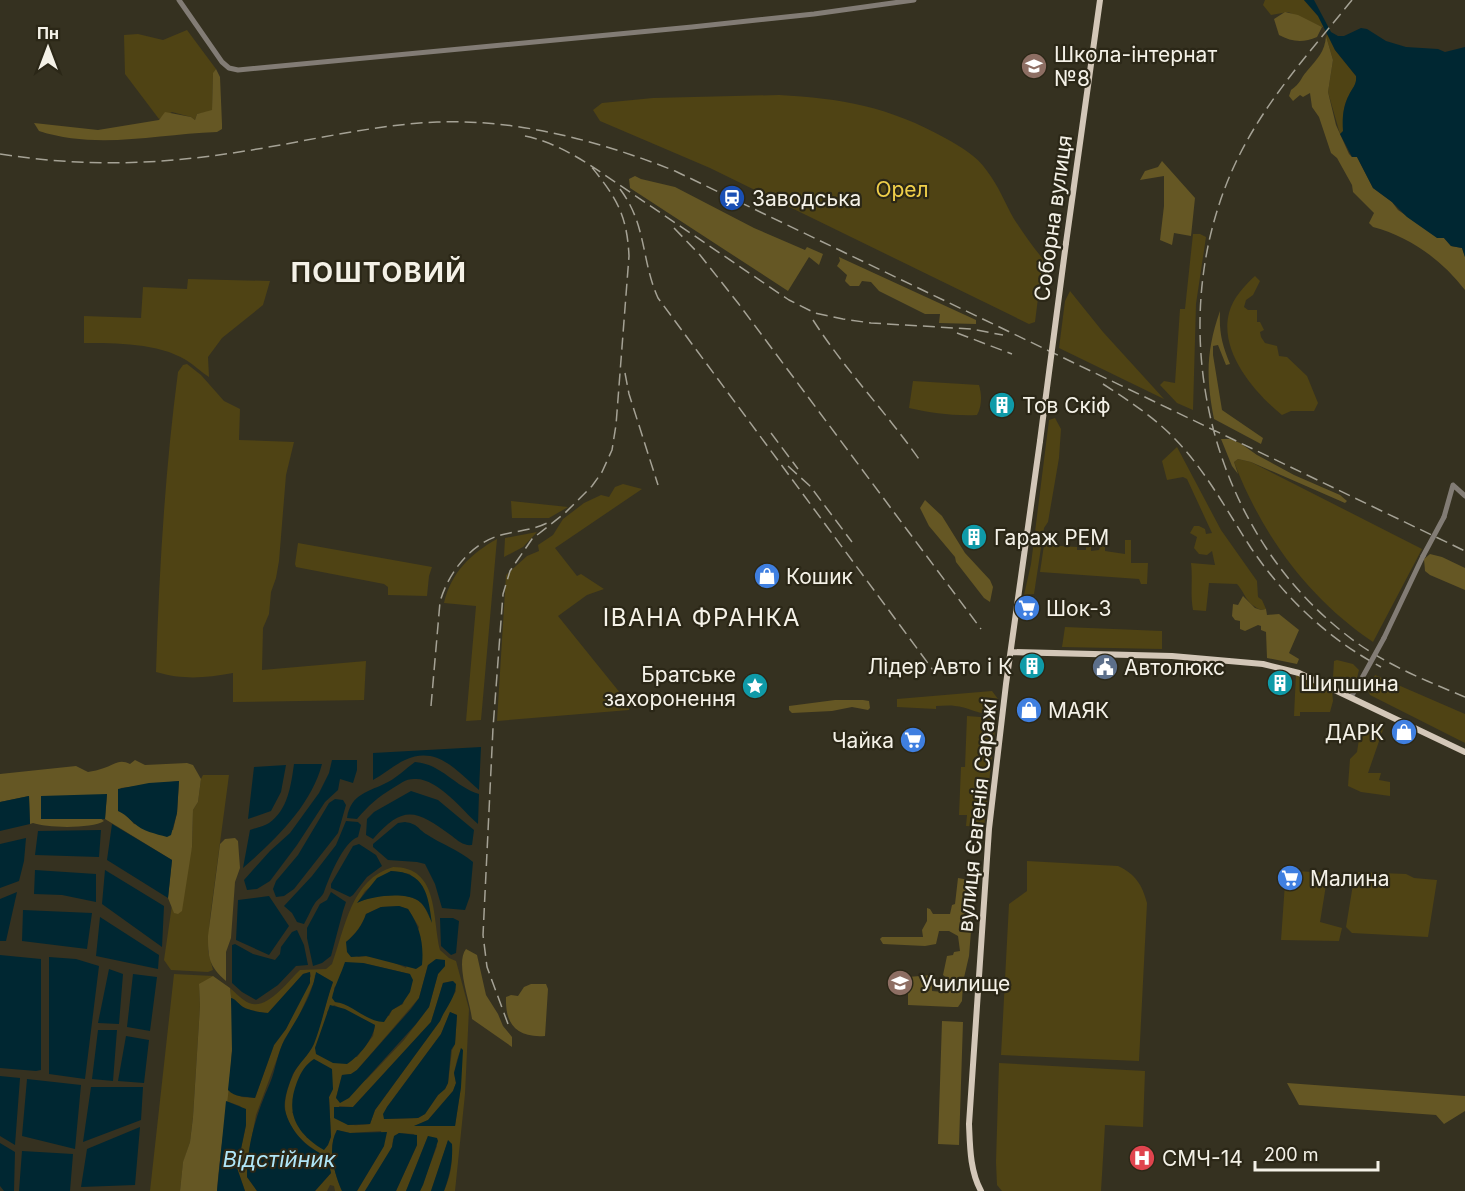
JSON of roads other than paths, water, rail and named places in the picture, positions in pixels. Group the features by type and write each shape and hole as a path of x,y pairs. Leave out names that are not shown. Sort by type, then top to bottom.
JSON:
{"main road":[{"name":"Соборна вулиця","path":"1040,441 1100,0"},
{"name":"вулиця Євгенія Саражі","path":"981,1191 970,1152 969,1124 989,829 1040,441"},
{"path":"1011,652 1172,656 1263,664 1299,673 1465,752"}],"street":[{"path":"179,0 222,62 229,68 238,70 692,27 911,1"},
{"path":"1351,698 1384,638 1444,517 1453,485 1465,496"}],"water":[{"path":"1304,0 1314,0 1331,32 1338,36 1344,36 1361,28 1367,29 1386,41 1406,47 1438,49 1445,52 1465,47 1465,257 1462,248 1451,246 1444,238 1437,238 1407,217 1373,188 1357,157 1352,157 1340,134 1343,131 1345,104 1355,84 1356,76 1335,50 1318,16"},
{"path":"481,747 479,790 446,762 427,756 416,756 405,760 373,780 373,753"},
{"path":"332,760 357,760 353,783 340,779 338,790 325,802 270,881 257,889 247,890 244,880 290,833 319,793 329,773"},
{"path":"415,762 441,771 470,791 479,794 478,824 440,789 431,783 414,779 403,782 383,795 357,819 347,818 352,803 357,798 392,780"},
{"path":"294,764 322,764 310,794 301,808 279,834 243,868 250,830 269,823 280,811 288,796"},
{"path":"286,765 281,792 271,811 248,819 254,767"},
{"path":"179,781 177,813 171,835 167,837 137,826 118,811 118,789 149,783"},
{"path":"411,791 438,800 474,830 472,845 461,843 440,827 419,816 411,815 393,820 373,839 366,835 367,819 374,812"},
{"path":"107,794 105,819 41,819 41,796"},
{"path":"29,796 30,824 0,831 0,802"},
{"path":"335,799 343,800 346,805 338,833 294,889 284,896 276,897 273,889 276,881 298,855 329,803"},
{"path":"346,821 358,822 361,825 358,837 352,840 342,853 323,894 315,903 304,924 297,922 284,906 312,876 336,845"},
{"path":"405,822 415,825 473,862 470,896 465,910 442,908 435,884 425,864 388,860 373,847 373,844 398,823"},
{"path":"112,824 172,860 168,898 107,860"},
{"path":"101,830 99,857 35,855 38,831"},
{"path":"26,838 19,881 0,888 0,844"},
{"path":"359,844 376,855 382,866 367,877 350,897 331,888 331,884 353,846"},
{"path":"35,870 96,874 96,902 62,895 34,894"},
{"path":"105,870 164,906 162,947 102,904"},
{"path":"391,871 411,875 423,886 429,903 432,923 422,904 407,897 371,898 357,903 377,878"},
{"path":"17,892 6,941 0,941 0,899"},
{"path":"331,892 346,902 331,956 313,966 307,928 320,904 327,900"},
{"path":"269,896 289,926 269,955 236,940 238,900"},
{"path":"399,906 408,909 416,922 422,942 422,965 416,969 366,956 351,957 347,952 346,942 363,922 366,914 381,907"},
{"path":"23,910 92,913 87,949 22,941"},
{"path":"100,917 159,955 158,969 96,956"},
{"path":"440,918 453,918 459,921 456,953 451,955 441,946"},
{"path":"297,930 304,945 308,965 296,966 278,985 256,1000 232,983 232,945 235,944 253,954 275,960 292,932"},
{"path":"0,955 41,959 41,1070 0,1068"},
{"path":"49,957 76,959 99,966 85,1079 49,1074"},
{"name":"Відстійник","path":"436,959 445,960 445,966 438,974 429,1007 349,1098 340,1103 336,1098 342,1075 351,1074 357,1070 411,1009 419,998 428,965"},
{"path":"345,962 363,963 410,974 413,980 410,992 402,1004 392,1010 384,1022 371,1019 342,1003 335,1002 332,998"},
{"path":"109,969 123,974 119,1024 98,1023"},
{"name":"Відстійник","path":"310,972 310,983 286,1029 274,1045 255,1098 231,1093 228,1090 232,1051 231,998 241,1006 268,1013 303,974"},
{"name":"Відстійник","path":"316,972 333,982 314,1044 293,1074 287,1092 285,1110 287,1118 300,1138 313,1149 327,1156 331,1173 315,1191 257,1191 247,1177 254,1128 282,1044 308,999"},
{"path":"133,974 157,977 150,1031 127,1027"},
{"name":"Відстійник","path":"453,981 456,984 454,994 440,1021 375,1110 370,1124 348,1125 334,1118 334,1107 353,1107 431,1022 443,983"},
{"path":"330,1005 345,1009 375,1025 365,1047 347,1064 333,1063 316,1054 315,1048"},
{"name":"Відстійник","path":"450,1012 457,1015 455,1044 451,1050 448,1083 445,1089 425,1114 418,1118 384,1119 383,1114 387,1107 441,1034"},
{"path":"98,1030 117,1030 113,1081 92,1079"},
{"path":"126,1036 149,1040 144,1083 118,1081"},
{"path":"461,1048 463,1050 461,1087 455,1126 414,1126 428,1120 453,1091 456,1083 454,1073"},
{"name":"Відстійник","path":"314,1059 332,1069 333,1089 329,1097 331,1137 324,1150 306,1137 293,1113 292,1103 297,1082 304,1069"},
{"path":"0,1076 20,1078 15,1145 0,1136"},
{"path":"27,1079 81,1085 75,1149 22,1136"},
{"path":"91,1087 143,1087 141,1120 83,1142"},
{"name":"Відстійник","path":"226,1101 246,1109 246,1125 237,1168 245,1191 217,1191"},
{"path":"140,1127 135,1185 81,1187 87,1149"},
{"name":"Відстійник","path":"337,1130 350,1133 387,1132 384,1146 357,1191 342,1191 336,1176 332,1145"},
{"name":"Відстійник","path":"399,1133 417,1135 417,1145 396,1191 365,1191 392,1147 394,1136"},
{"path":"428,1136 437,1138 438,1141 423,1185 420,1191 406,1191"},
{"path":"448,1140 452,1144 452,1156 444,1191 431,1191"},
{"path":"0,1143 15,1152 14,1191 4,1191 0,1186"},
{"path":"22,1151 73,1154 70,1191 19,1191"}],"railway":[{"path":"1352,0 1274,98 1260,118 1236,162 1213,226 1201,292 1201,360 1212,426 1234,490 1266,548 1308,601 1360,645 1424,680 1465,697"},
{"path":"0,154 90,163 178,160 239,152 338,134 437,122 498,124 528,128 618,150 675,171 1465,551"},
{"path":"525,136 559,148 590,165 789,300 815,313 871,323 971,329 1003,335"},
{"path":"508,1024 487,967 483,935 493,728 503,594 510,571 532,539 565,513 592,486 602,472 612,450 616,425 629,256 628,241 623,217 607,187 590,165"},
{"path":"620,189 635,216 658,298 933,670"},
{"path":"674,228 700,255 738,303 981,629"},
{"path":"813,320 921,462"},
{"path":"957,333 1012,354"},
{"path":"625,373 629,394 658,485"},
{"path":"1103,384 1150,416 1186,451 1216,492 1251,548 1293,600 1325,630 1361,656 1381,667"},
{"path":"771,433 798,469"},
{"path":"788,466 810,486 852,542"},
{"path":"431,706 440,602 455,570 471,552 490,539 547,523"}],"place":[{"name":"Школа-інтернат №8","path":"1034,66"},
{"name":"Заводська","path":"732,198"},
{"name":"Тов Скіф","path":"1002,405"},
{"name":"Гараж РЕМ","path":"974,537"},
{"name":"Кошик","path":"767,576"},
{"name":"Шок-3","path":"1027,608"},
{"name":"Лідер Авто і К","path":"1032,666"},
{"name":"Автолюкс","path":"1105,667"},
{"name":"Шипшина","path":"1280,683"},
{"name":"Братське захоронення","path":"755,686"},
{"name":"МАЯК","path":"1029,710"},
{"name":"ДАРК","path":"1404,732"},
{"name":"Чайка","path":"913,740"},
{"name":"Малина","path":"1290,878"},
{"name":"Училище","path":"900,983"},
{"name":"СМЧ-14","path":"1142,1158"}],"district":[{"name":"ПОШТОВИЙ","path":"379,272"},
{"name":"ІВАНА ФРАНКА","path":"702,617"}],"park label":[{"name":"Орел","path":"902,189"}]}
